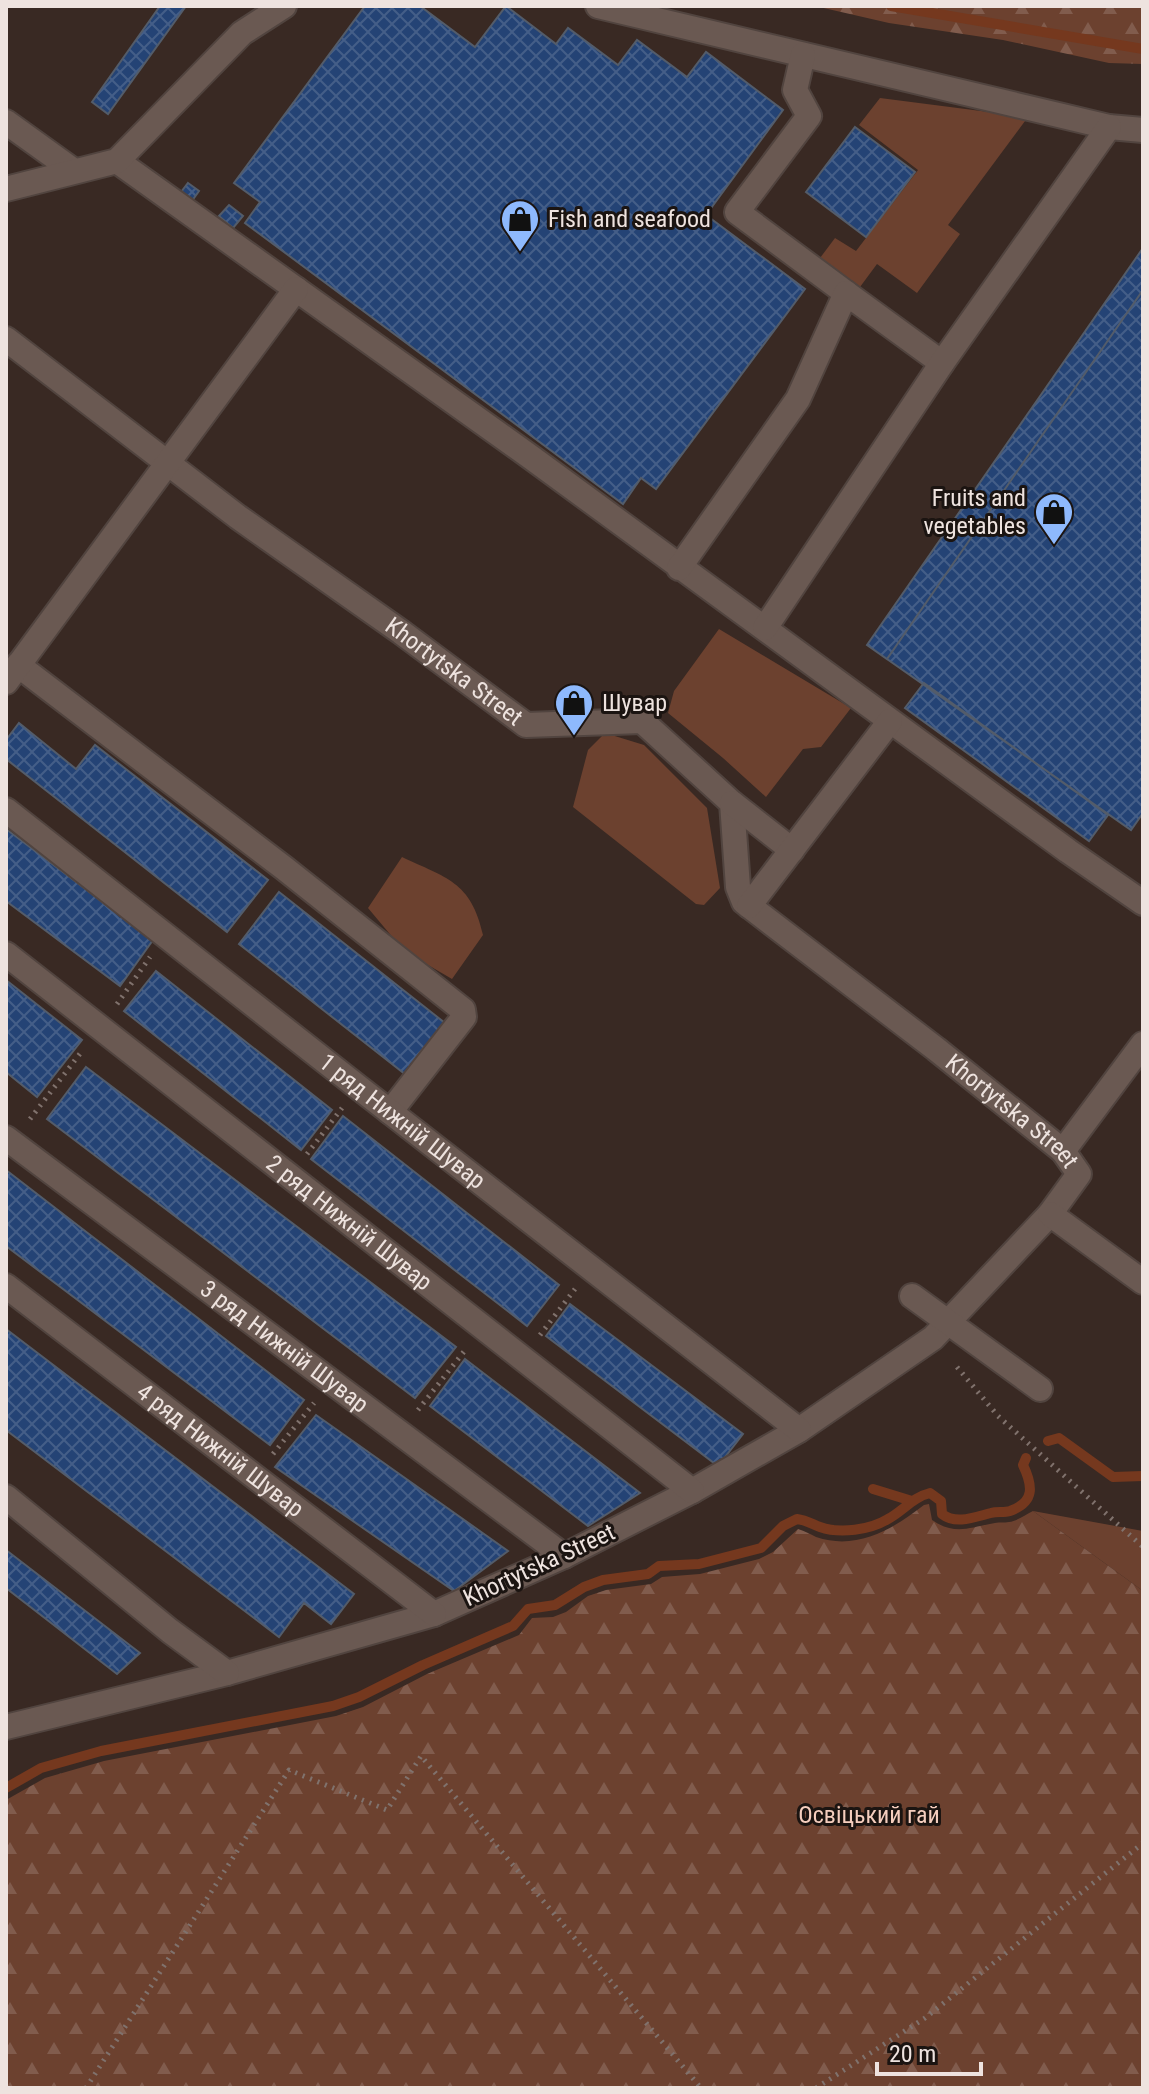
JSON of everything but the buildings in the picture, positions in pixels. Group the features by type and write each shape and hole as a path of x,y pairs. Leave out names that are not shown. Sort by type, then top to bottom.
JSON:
{"lane":[{"path":"6,189 117,161 242,33 284,6"},
{"path":"598,6 1109,127 1143,130"},
{"path":"803,55 795,90 809,116 737,212 942,363"},
{"path":"6,122 74,171"},
{"path":"765,628 942,363 1109,127"},
{"path":"117,161 532,458 1143,903"},
{"path":"296,289 12,674 284,868 463,1010 464,1017 390,1112"},
{"path":"679,568 798,399 846,293"},
{"name":"Khortytska Street","path":"6,339 238,517 526,725 642,721 732,803 792,850"},
{"path":"732,803 738,887 749,906 890,721"},
{"name":"1 ряд Нижній Шувар","path":"6,810 799,1430"},
{"name":"Khortytska Street","path":"6,1727 227,1673 434,1614 564,1556 692,1491 799,1430 941,1330 1050,1214 1079,1174 1063,1151 749,906"},
{"name":"2 ряд Нижній Шувар","path":"6,954 692,1491"},
{"path":"1063,1151 1143,1044"},
{"name":"3 ряд Нижній Шувар","path":"6,1138 564,1556"},
{"path":"1050,1214 1143,1282"},
{"name":"4 ряд Нижній Шувар","path":"6,1286 434,1614"},
{"path":"912,1296 941,1330 1040,1389"},
{"path":"6,1497 170,1631 227,1673"}],"path":[{"path":"289,1176 358,1087"},
{"path":"522,1358 591,1268"},
{"path":"400,1433 482,1327"},
{"path":"941,1330 998,1416 1143,1547"},
{"path":"255,1477 331,1381"},
{"path":"86,2088 289,1770 387,1810 421,1756 701,2088"},
{"path":"816,2088 925,2018 1143,1843"}],"green space":[{"path":"815,6 1143,6 1143,64 1109,63 1003,40 889,23"},
{"path":"880,98 1028,117 948,225 960,234 917,293 877,264 860,287 820,258 835,238 856,251 918,170 859,125"},
{"path":"719,629 851,708 821,747 803,749 766,797 668,713 674,691"},
{"path":"605,733 644,745 707,808 720,888 704,905 696,904 573,807 588,750"},
{"path":"402,857 454,884 464,892 478,917 483,935 452,979 404,951 368,908"},
{"name":"Освіцький гай","path":"929,1504 932,1520 956,1529 1012,1521 1033,1511 1143,1591 1143,2088 6,2088 6,1800 45,1778 104,1761 336,1716 363,1707 427,1674 519,1635 532,1618 553,1617 566,1612 588,1596 606,1590 651,1584 662,1577 700,1574 759,1559 773,1552 798,1529 831,1541 860,1539 887,1529"},
{"path":"1033,1511 1143,1531 1143,1591"}],"waterway":[{"path":"891,6 1143,49"},
{"path":"1048,1441 1059,1438 1113,1477 1143,1476"},
{"path":"6,1788 41,1768 101,1751 333,1706 513,1626 528,1609 555,1605 584,1587 603,1580 648,1574 659,1566 699,1564 761,1548 783,1526 797,1519 828,1529 864,1528 881,1523 930,1493 941,1501 942,1514 953,1519 1010,1511 1024,1503 1030,1492 1023,1465 1026,1458"},
{"path":"873,1489 912,1501"}],"place":[{"name":"Fish and seafood","path":"520,253"},
{"name":"Fruits and vegetables","path":"1054,546"},
{"name":"Шувар","path":"574,737"}]}
